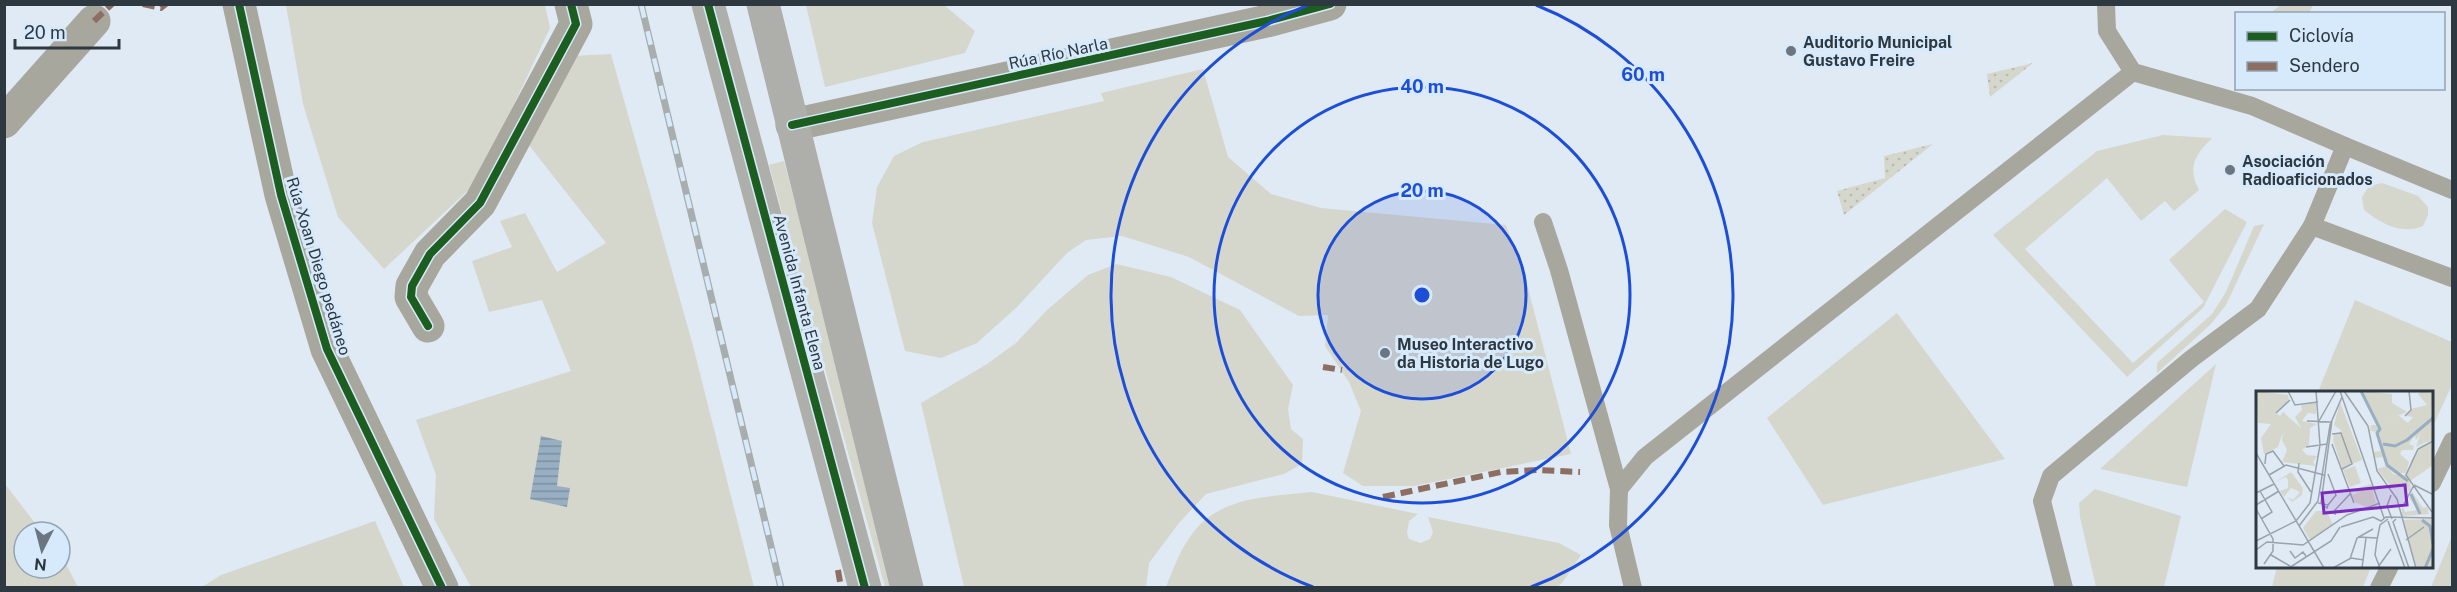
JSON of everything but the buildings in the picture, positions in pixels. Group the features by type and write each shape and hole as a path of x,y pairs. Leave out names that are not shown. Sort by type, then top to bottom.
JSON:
{"street":[{"name":"Rúa Xoan Diego pedáneo","path":"239,4 281,195 327,350 442,588"},
{"path":"428,326 411,297 411,286 430,254 480,203 576,24 571,4"},
{"name":"Avenida Infanta Elena","path":"708,4 865,588"},
{"name":"Avenida Infanta Elena","path":"763,4 907,588"},
{"name":"Rúa Río Narla","path":"792,125 1234,28 1330,4"},
{"path":"4,122 94,21"}],"lane":[{"path":"2106,4 2107,31 2133,72 2252,105 2452,190"},
{"path":"1619,489 1645,457 2133,72"},
{"path":"2064,588 2042,501 2051,476 2191,359 2258,309 2312,226 2344,146"},
{"path":"1543,222 1559,270 1619,489 1618,525 1633,588"},
{"path":"2312,226 2452,278"},
{"path":"2433,481 2452,441"},
{"path":"2379,588 2389,568"}],"shaded area":[{"path":"2281,4 2313,5 2310,12 2271,12"},
{"path":"286,5 545,5 550,28 478,181 384,269 338,217 303,104"},
{"path":"806,5 944,5 975,31 965,53 825,87"},
{"path":"611,54 692,342 754,587 471,587 434,519 436,475 416,420 571,371 542,300 489,312 472,261 512,247 500,221 525,213 557,272 606,243 528,144 571,56"},
{"path":"2033,63 1990,97 1987,74"},
{"path":"1203,69 1228,157 1271,194 1321,208 1506,225 1528,288 1571,454 1414,486 1363,486 1343,473 1361,411 1349,382 1325,346 1328,315 1299,316 1189,257 1122,236 1086,240 1067,253 1017,307 977,343 941,358 905,351 872,223 877,187 894,156 923,142 1104,101 1101,93"},
{"path":"2163,135 2212,138 2197,156 2193,168 2199,190 2174,211 2165,201 2141,221 2107,178 2025,249 2133,363 2204,302 2169,260 2225,209 2247,222 2203,308 2127,377 1993,235 2097,151"},
{"path":"1933,144 1844,215 1837,191 1885,178 1884,156"},
{"path":"784,161 897,587 885,587 769,165"},
{"path":"2382,183 2418,196 2428,207 2428,215 2423,226 2399,229 2378,220 2364,210 2362,197 2369,186"},
{"path":"2264,224 2226,305 2211,324 2157,373 2157,363 2212,314 2226,292 2254,226"},
{"path":"1116,264 1171,277 1240,310 1293,385 1288,409 1291,429 1303,439 1302,464 1284,474 1206,494 1179,523 1149,563 1146,587 964,587 921,403 987,364 1016,343 1047,310 1088,275"},
{"path":"2355,300 2452,342 2452,385 2433,426 2433,391 2318,391"},
{"path":"1897,313 2005,459 1823,505 1767,418"},
{"path":"2216,364 2187,487 2100,469"},
{"path":"5,484 33,520 12,520 12,580 72,580 72,576 78,587 5,587"},
{"path":"2095,489 2181,516 2164,587 2096,587 2079,503"},
{"path":"1312,492 1418,514 1409,521 1407,533 1409,539 1421,543 1430,539 1433,532 1428,517 1559,543 1581,555 1557,587 1166,587 1186,543 1201,524 1214,513 1245,501"},
{"path":"375,521 404,587 202,587 221,575"},
{"path":"2452,536 2451,587 2431,587"},
{"path":"2277,568 2371,568 2363,587 2272,587"}],"water":[{"path":"541,436 562,441 557,486 570,488 567,507 530,499"}],"railway":[{"path":"641,4 781,588"}],"marked path":[{"path":"94,21 112,4"},
{"path":"143,4 161,8 166,4"},
{"path":"1323,367 1342,370"},
{"path":"1383,497 1501,472 1537,470 1580,472"},
{"path":"838,570 841,588"}],"cycle path":[{"path":"239,4 281,195 327,349 442,588"},
{"path":"428,326 411,297 412,286 430,254 480,203 576,24 571,4"},
{"path":"708,4 865,588"},
{"path":"792,125 1267,21 1330,4"}],"place":[{"name":"Auditorio Municipal Gustavo Freire","path":"1791,51"},
{"name":"Asociación Radioaficionados","path":"2230,170"},
{"name":"Museo Interactivo da Historia de Lugo","path":"1385,353"}]}
